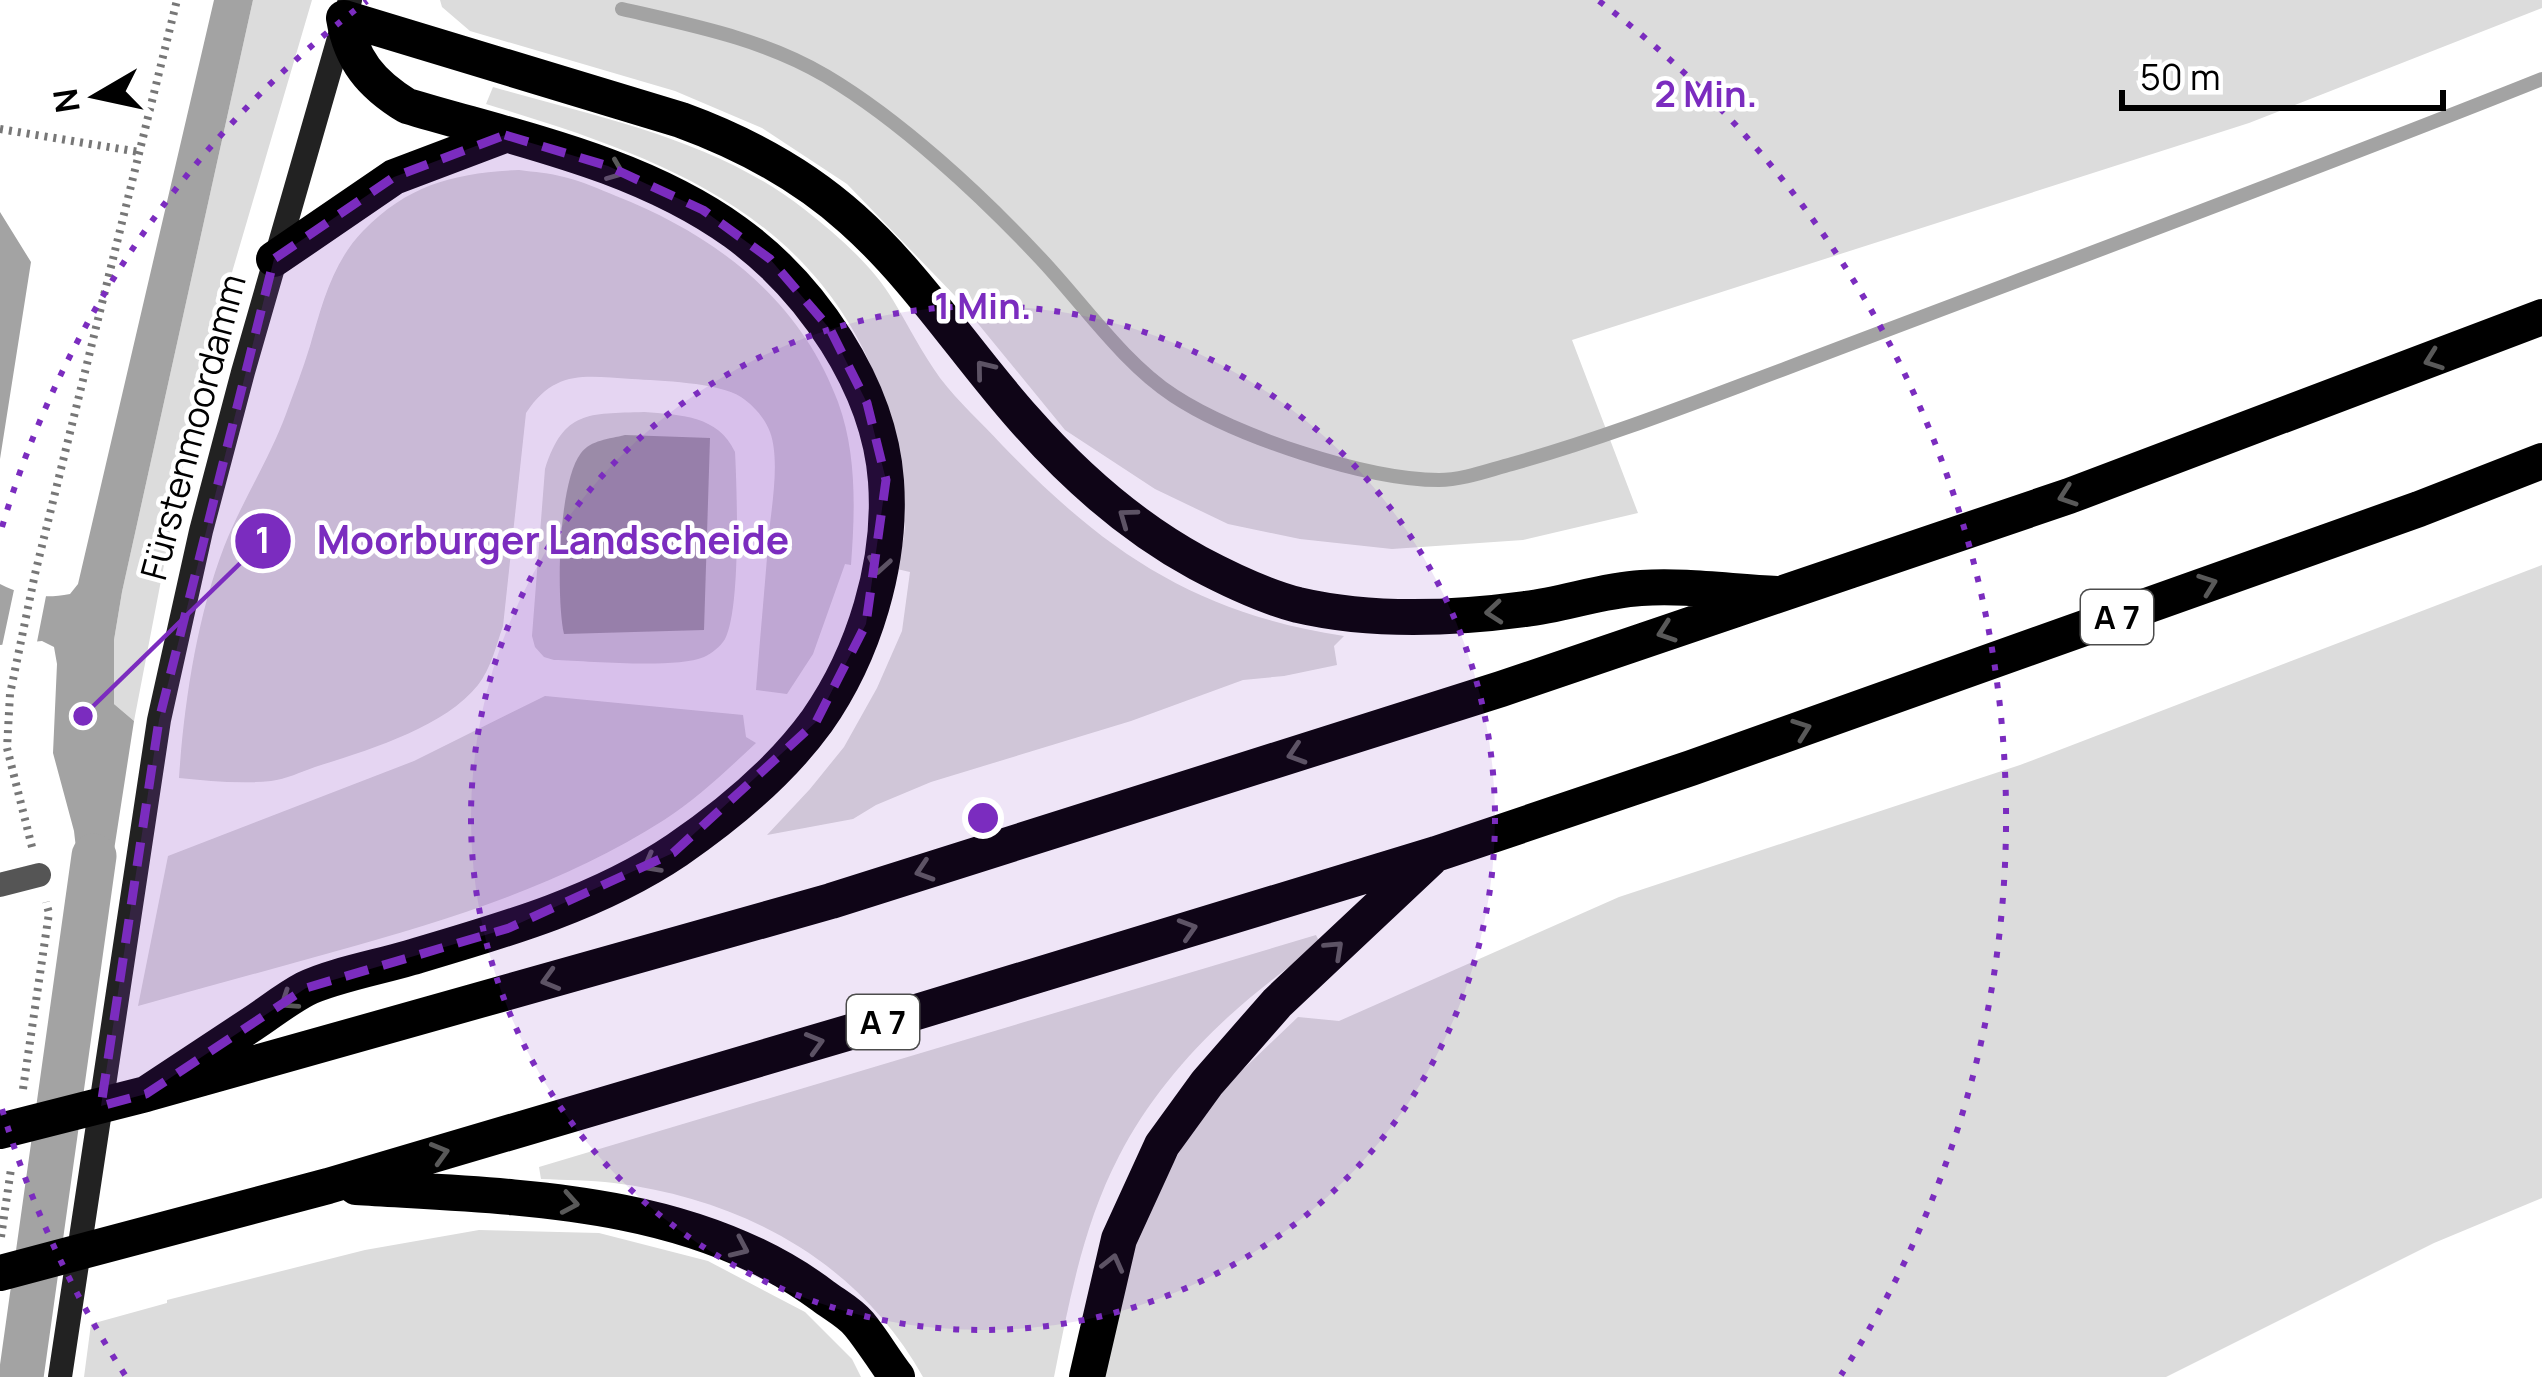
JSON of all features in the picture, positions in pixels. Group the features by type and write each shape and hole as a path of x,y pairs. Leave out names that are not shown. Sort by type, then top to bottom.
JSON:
{"highway":[{"path":"146,1094 306,988 509,928 618,883 673,853 719,820 816,722 837,688 866,624 882,551 886,480 867,404 830,329 770,259 703,211 608,166 406,106 359,65 350,45 347,9 680,120 769,158 830,200 877,243 1022,417 1084,482 1169,547 1259,592 1297,604 1397,616 1526,609 1640,587 1777,594"},
{"path":"274,259 394,177 505,135"},
{"path":"12,1128 831,901 1502,689 2069,496 2542,317"},
{"name":"A 7","path":"0,1273 328,1186 1436,854 1780,737 2396,517 2542,460"},
{"path":"1088,1377 1119,1240 1162,1145 1207,1083 1277,1004 1436,854"},
{"path":"328,1186 555,1199 732,1242 801,1279 857,1322 897,1377"}],"main road":[{"name":"Fürstenmoordamm","path":"60,1377 159,720 201,531 347,9"}],"lane":[{"path":"0,885 39,875"}],"path":[{"path":"0,1244 12,1128 49,913 4,747 10,694 35,574 177,0"},
{"path":"0,129 139,152"}],"highlighted area":[{"path":"505,135 608,166 703,210 770,259 830,329 867,403 886,480 866,624 816,722 673,853 509,928 306,988 146,1094 101,1106 159,720 274,259 394,177"}],"shaded area":[{"path":"214,0 253,0 114,640 114,704 134,721 104,915 70,910 77,857 53,753 54,647 42,641 0,645 0,584 26,594 51,596 70,594 78,584"},
{"path":"253,0 312,0 198,388 134,721 114,704 114,640"},
{"path":"440,0 2542,0 2542,8 2249,123 1572,340 1638,513 1523,540 1392,549 1300,539 1228,524 1155,489 1065,430 957,298 847,184 762,128 675,91 470,31"},
{"path":"493,87 655,133 769,185 864,263 885,287 947,387 1078,517 1156,572 1197,594 1291,626 1344,636 1334,646 1337,665 1243,680 1131,721 931,782 853,819 767,835 844,747 902,631 910,572 897,569 905,529 904,486 899,450 877,380 847,320 810,271 766,230 663,167 486,104"},
{"path":"519,170 597,188 652,212 720,251 777,302 822,365 849,442 853,524 851,565 845,564 813,654 787,694 756,690 775,468 770,432 758,412 731,392 704,385 572,378 548,389 526,413 503,626 478,685 425,726 282,779 179,778 193,661 206,602 231,530 279,431 343,257 380,215 416,192 454,178"},
{"path":"0,212 31,262 0,459"},
{"path":"644,412 708,424 735,452 736,576 725,639 704,657 673,663 544,657 532,636 545,469 552,450 561,435 581,419"},
{"path":"625,435 710,438 704,630 564,634 561,541 573,468 590,445"},
{"path":"2542,565 2542,1198 2434,1243 2166,1377 1104,1377 1121,1280 1152,1199 1208,1103 1298,1017 1339,1021 1619,897 2020,765"},
{"path":"545,696 743,715 746,737 756,743 664,820 545,882 419,927 138,1006 168,856 414,761"},
{"path":"1316,935 1321,945 1262,988 1206,1038 1137,1124 1106,1182 1087,1236 1054,1377 923,1377 866,1300 831,1269 752,1221 662,1191 541,1179 539,1167"},
{"path":"479,1230 599,1233 708,1261 805,1312 852,1359 861,1377 84,1377 91,1324 365,1250"}],"pier":[{"path":"15,585 47,591 36,647 1,651"}],"waterway":[{"path":"622,9 752,43 802,63 854,94 938,159 991,208 1137,367 1200,411 1265,440 1339,464 1439,480 1512,464 1650,419 2542,79"},
{"path":"21,1377 94,856"}],"place":[{"name":"Moorburger Landscheide","path":"83,716"}]}
